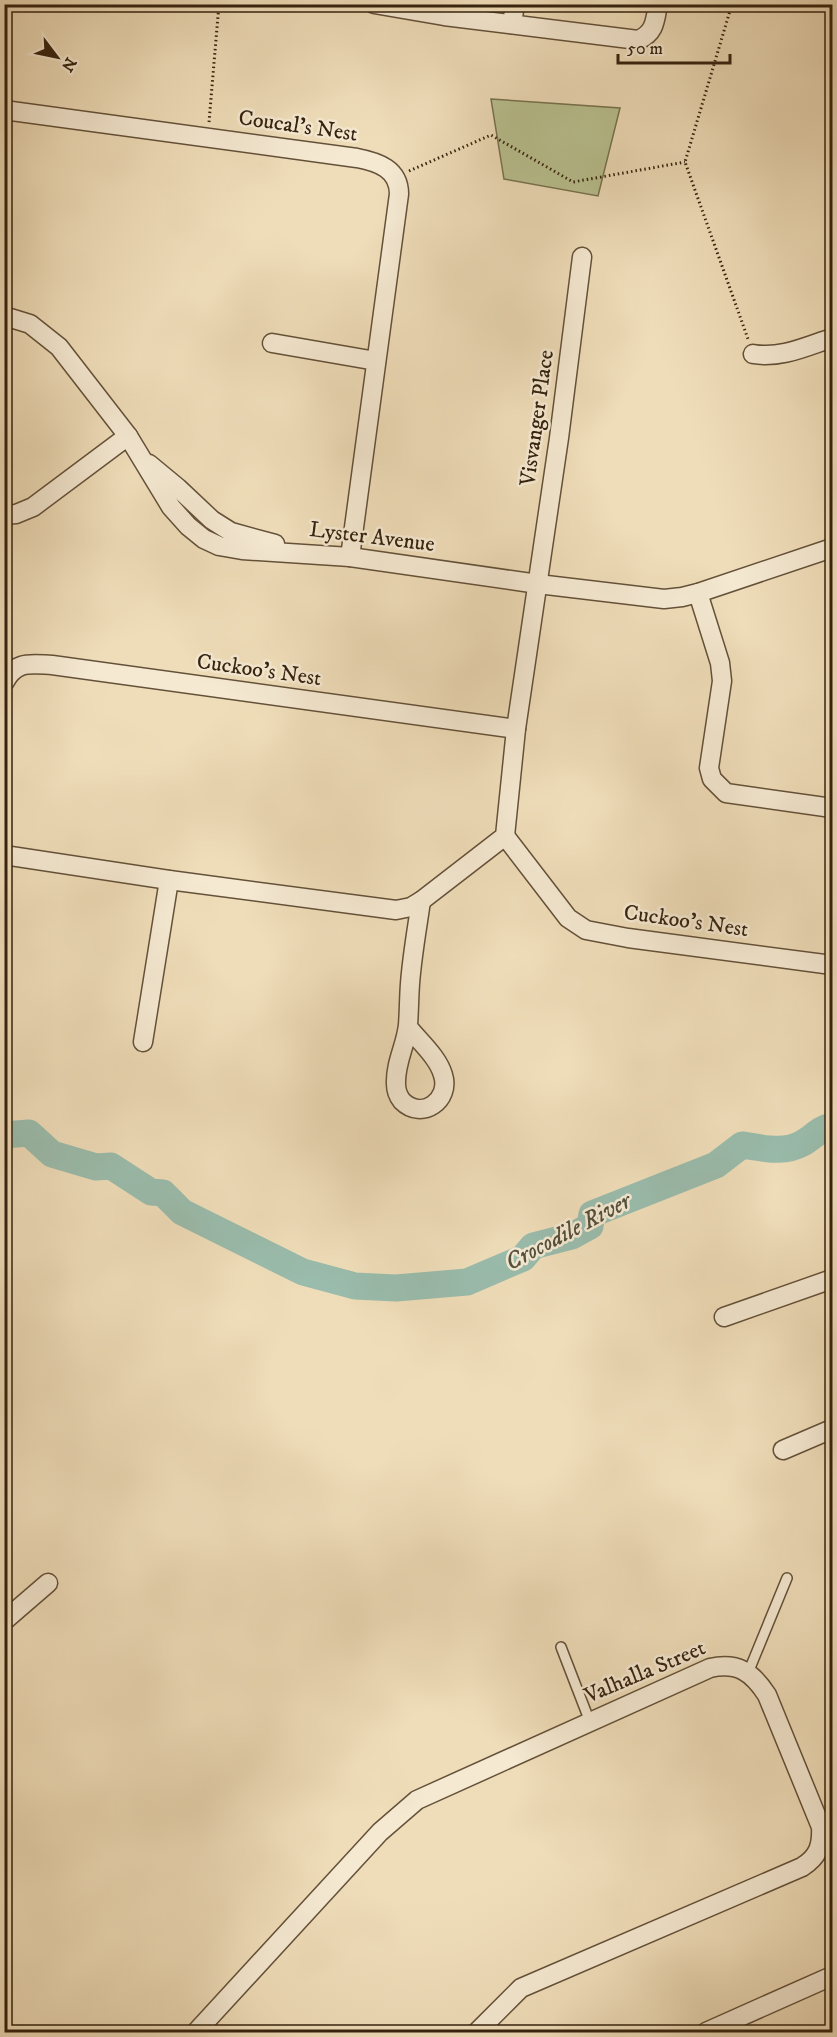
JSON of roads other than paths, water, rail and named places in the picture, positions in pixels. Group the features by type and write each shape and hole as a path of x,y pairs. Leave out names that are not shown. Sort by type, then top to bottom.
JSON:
{"street":[{"path":"374,4 445,10 512,24 638,40 646,37 652,31 657,4"},
{"path":"512,24 515,4"},
{"name":"Coucal's Nest","path":"4,110 357,158 382,165 396,176 399,194 376,361"},
{"name":"Visvanger Place","path":"538,584 582,257"},
{"name":"Lyster Avenue","path":"4,316 30,324 60,347 128,436 171,507 188,526 204,539 219,546 242,550 303,552 350,557 647,598 682,597 832,548"},
{"path":"753,354 764,356 783,354 832,338"},
{"path":"272,343 376,361 350,557"},
{"path":"4,515 16,514 33,507 128,436"},
{"path":"4,855 169,880 396,910 421,902 505,836 516,729 538,584"},
{"path":"698,592 720,663 722,681 709,768 712,779 726,793 832,808"},
{"name":"Cuckoo's Nest","path":"4,683 9,673 18,666 52,665 516,729"},
{"name":"Cuckoo's Nest","path":"505,836 568,918 586,930 628,938 832,965"},
{"path":"143,1042 169,880"},
{"path":"408,1027 410,982 421,902"},
{"path":"724,1317 832,1280"},
{"path":"783,1450 832,1429"},
{"path":"4,1621 48,1583"},
{"name":"Valhalla Street","path":"196,2032 372,1840 403,1810 430,1793 710,1668 735,1667 748,1673"},
{"path":"477,2032 520,1988 802,1867 818,1853 822,1841 821,1827 767,1695 748,1673"},
{"path":"705,2032 832,1976"}],"lane":[{"path":"748,1673 787,1578"},
{"path":"561,1647 590,1722"}],"waterway":[{"name":"Crocodile River","path":"4,1135 29,1133 52,1154 96,1167 111,1166 151,1192 163,1193 182,1212 303,1272 355,1286 396,1288 467,1282 523,1258 533,1246 572,1236 590,1226 592,1214 716,1165 742,1145 773,1149 788,1148 803,1143 832,1126"}]}
